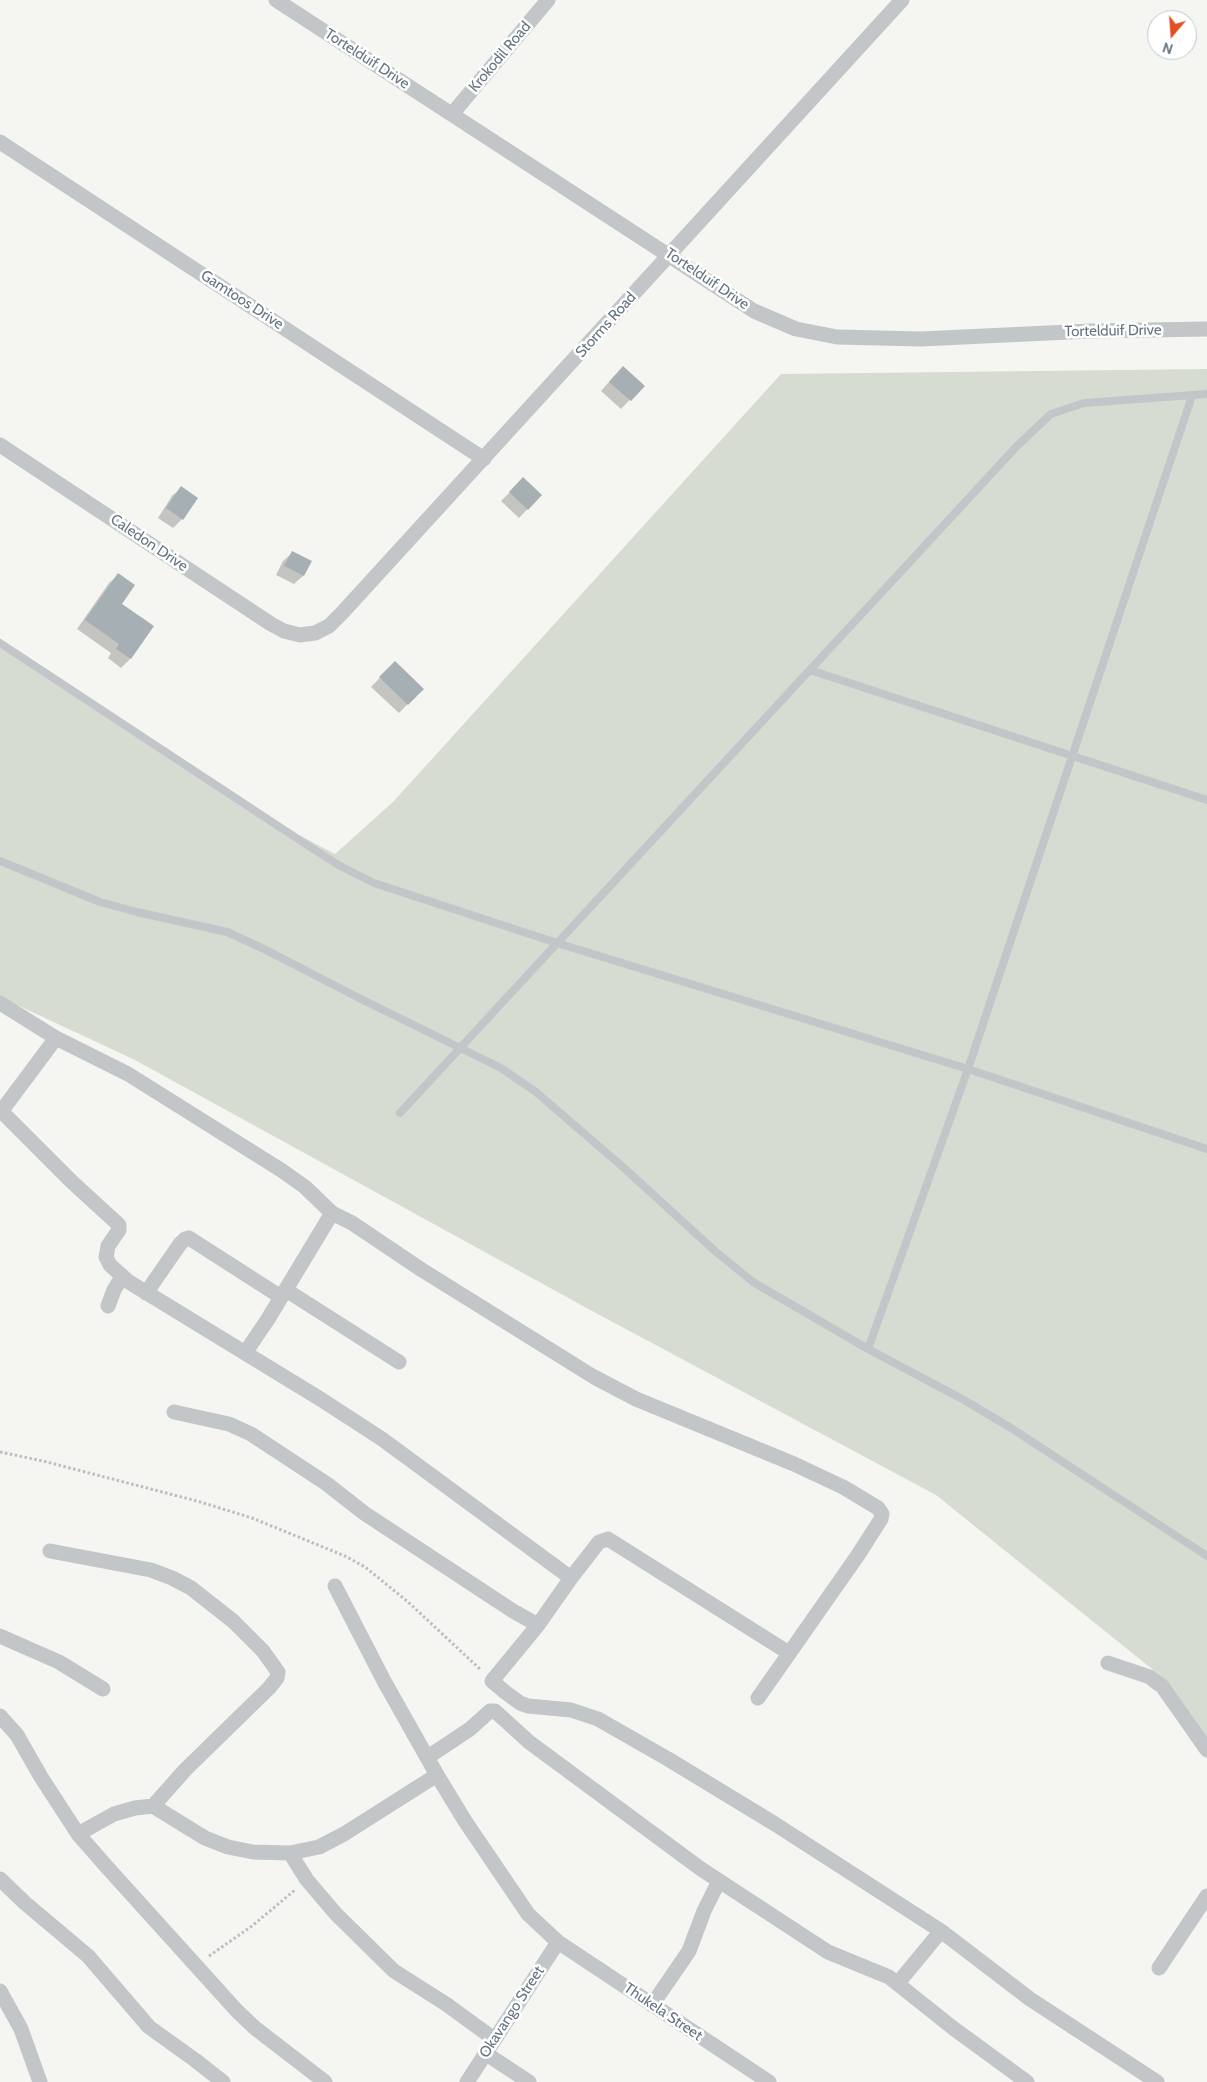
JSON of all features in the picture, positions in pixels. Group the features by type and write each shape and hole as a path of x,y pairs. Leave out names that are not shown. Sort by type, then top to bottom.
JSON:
{"street":[{"name":"Tortelduif Drive","path":"276,0 754,310 789,327 816,334 921,339 1090,331 1207,329"},
{"name":"Krokodil Road","path":"452,114 548,0"},
{"name":"Storms Road","path":"300,635 315,634 329,626 342,613 902,0"},
{"name":"Gamtoos Drive","path":"0,142 484,459"},
{"name":"Caledon Drive","path":"0,445 271,624 300,635"},
{"path":"0,1002 56,1038 128,1074 281,1170 304,1187 332,1213 352,1223 422,1270 594,1377 644,1402 794,1464 843,1487 878,1508 882,1514 881,1519 858,1556 758,1698"},
{"path":"56,1038 1,1112 119,1225 119,1230 108,1246 106,1257 110,1266 122,1277 146,1293 382,1439 571,1578"},
{"path":"245,1353 284,1294 332,1213"},
{"path":"146,1293 180,1244 189,1238 399,1362"},
{"path":"108,1306 114,1290 122,1277"},
{"path":"174,1412 229,1424 251,1434 327,1484 364,1513 538,1625"},
{"path":"789,1653 605,1538 598,1542 538,1625 492,1681 520,1703 535,1707 584,1713 613,1726 775,1824 941,1931 1038,2004 1157,2082"},
{"path":"50,1551 129,1565 172,1578 197,1592 233,1621 263,1651 278,1672 277,1678 269,1688 185,1770 153,1806"},
{"name":"Thukela Street","path":"335,1586 384,1681 437,1775 516,1899 528,1914 558,1942 769,2082"},
{"path":"0,1636 59,1662 103,1689"},
{"path":"1108,1663 1150,1677 1162,1686 1207,1750"},
{"path":"428,1758 470,1729 493,1710 528,1742 719,1881 828,1952 880,1972 898,1983 953,2028 1027,2082"},
{"path":"0,1716 17,1735 41,1778 78,1834 224,1998 255,2028 325,2082"},
{"path":"78,1834 114,1814 135,1808 153,1806 205,1838 228,1847 253,1852 290,1854 318,1847 344,1834 437,1775"},
{"path":"290,1854 307,1880 336,1914 394,1972 446,2004 494,2039"},
{"path":"0,1879 25,1903 88,1956 149,2027 223,2082"},
{"path":"652,2005 689,1951 706,1904 719,1881"},
{"path":"1159,1968 1207,1896"},
{"path":"898,1983 941,1931"},
{"name":"Okavango Street","path":"467,2082 558,1942"},
{"path":"0,1990 21,2028 40,2082"},
{"path":"485,2053 529,2082"}],"lane":[{"path":"400,1113 1017,446 1051,414 1084,403 1207,394"},
{"path":"868,1349 968,1069 1192,396"},
{"path":"0,642 340,866 374,883 558,943 968,1069 1207,1149"},
{"path":"810,670 1207,800"},
{"path":"0,861 100,902 227,932 501,1068 536,1092 624,1168 715,1251 753,1282 868,1349 964,1400 1011,1428 1207,1556"}],"path":[{"path":"0,1452 43,1461 197,1501 252,1518 345,1556 365,1567 407,1601 492,1681"},
{"path":"195,1965 252,1926 307,1880"}],"shaded area":[{"path":"1207,369 1207,1755 1157,1673 936,1495 594,1312 135,1060 0,997 0,643 297,834 335,854 393,802 781,374"}],"building":[{"path":"623,366 645,386 631,401 609,382"},
{"path":"523,477 542,495 528,510 509,492"},
{"path":"181,486 198,498 183,520 166,508"},
{"path":"292,551 312,561 304,576 284,566"},
{"path":"118,573 135,585 122,604 154,626 131,659 116,649 119,644 85,620"},
{"path":"395,661 424,689 408,705 379,677"}]}
